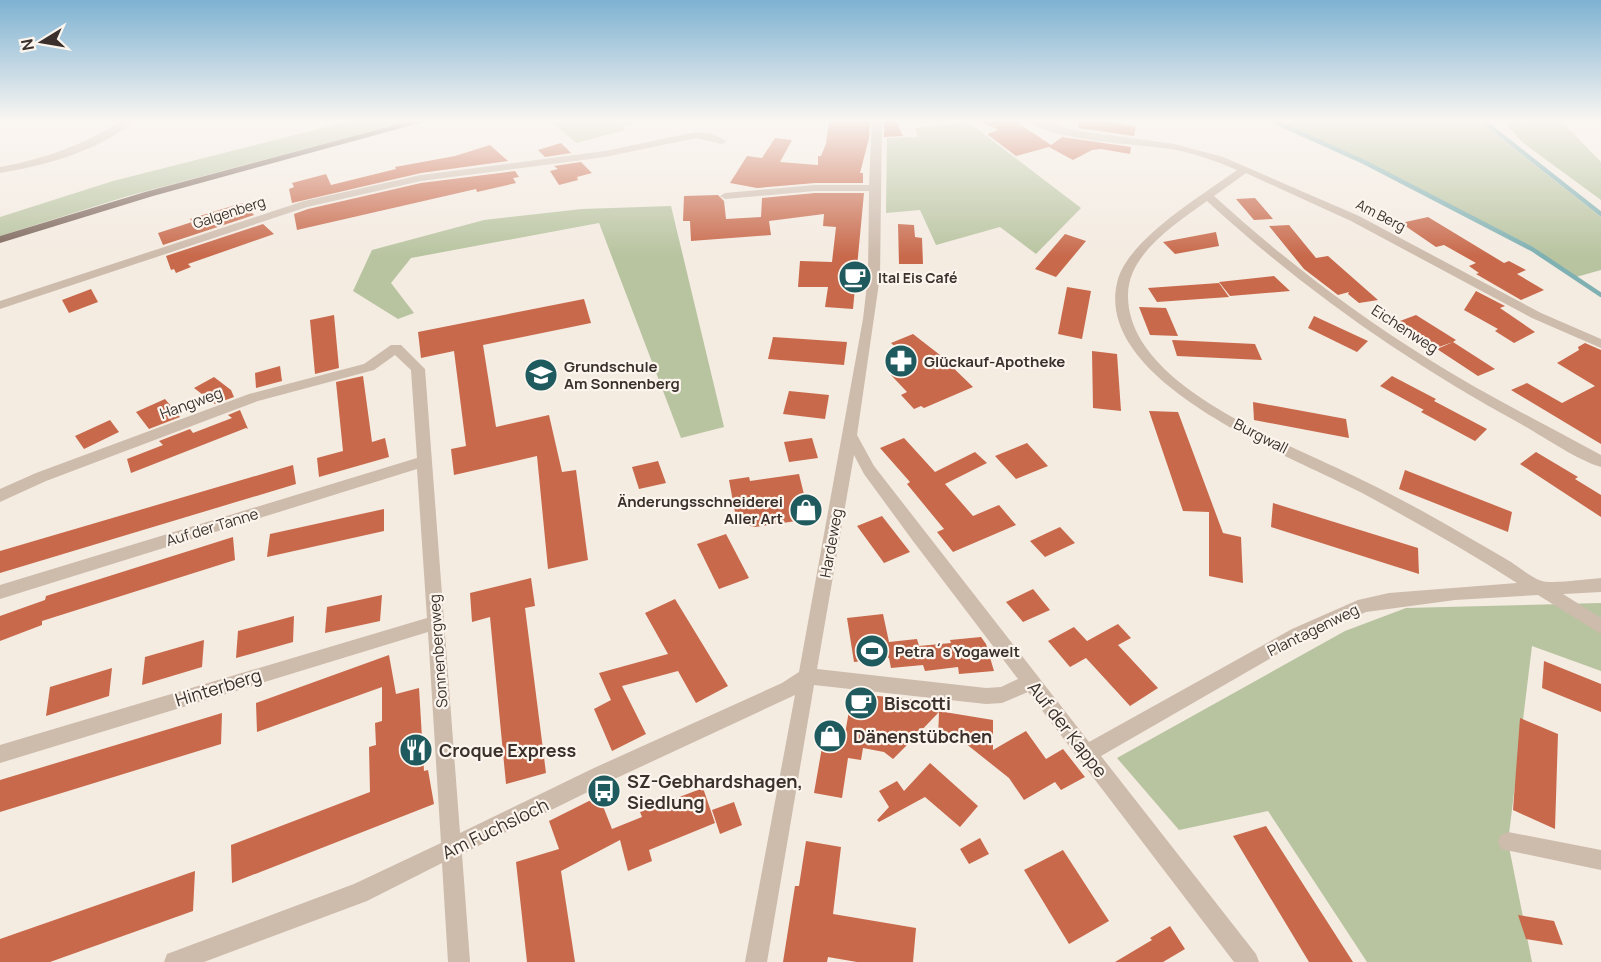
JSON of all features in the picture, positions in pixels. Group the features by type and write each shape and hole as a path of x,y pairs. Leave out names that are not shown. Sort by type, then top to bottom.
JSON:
{"main road":[{"path":"0,240 171,188 254,166"}],"street":[{"path":"0,170 18,166"},
{"name":"Galgenberg","path":"0,305 279,211 374,187 509,166"},
{"name":"Hardeweg","path":"756,962 850,435 872,294 875,166"},
{"name":"Am Berg","path":"1237,166 1368,225 1542,318 1601,344"},
{"name":"Burgwall","path":"1245,169 1141,249 1128,268 1121,294 1122,311 1136,341 1160,372 1192,397 1232,421 1404,509 1601,627"},
{"path":"725,196 815,188 874,188"},
{"name":"Eichenweg","path":"1209,197 1289,267 1374,329 1453,380 1601,462"},
{"name":"Sonnenbergweg","path":"396,348 418,369 459,962"},
{"name":"Hangweg","path":"0,496 41,477 254,397 369,367 396,348"},
{"name":"Auf der Kappe","path":"850,435 869,470 1248,962"},
{"name":"Auf der Tanne","path":"0,592 425,461"},
{"name":"Plantagenweg","path":"1087,754 1298,634 1346,611 1397,599 1601,585"},
{"name":"Hinterberg","path":"0,754 436,622"},
{"path":"808,676 986,696 1002,695 1031,682"},
{"name":"Am Fuchsloch","path":"175,962 359,893 601,775 788,689 808,676"},
{"path":"1508,842 1601,860"}],"green space":[{"path":"173,166 241,166 128,196 0,236 0,217 113,181"},
{"path":"887,166 1026,166 1081,208 1036,254 1000,227 936,245 920,210 886,213"},
{"path":"1375,166 1536,166 1601,217 1601,270 1576,277 1539,252"},
{"path":"1555,166 1601,166 1601,200"},
{"path":"671,206 724,427 681,438 599,223 411,258 391,283 414,313 398,319 353,291 372,250 484,220 582,209"},
{"path":"1601,603 1601,671 1532,646 1508,842 1532,962 1367,962 1268,811 1179,830 1117,758 1345,631 1406,608"}],"building":[{"path":"473,166 421,173 292,203 289,189 294,187 292,183 326,174 331,185 396,169 395,167"},
{"path":"554,166 585,166 592,173 559,185 550,171 558,169"},
{"path":"741,166 862,166 860,173 863,173 863,183 815,183 757,188 730,183"},
{"path":"515,171 519,177 513,178 516,183 477,192 476,189 297,230 294,214 308,209 421,183"},
{"path":"815,193 864,193 853,309 825,307 828,287 798,287 800,261 832,262 836,227 823,226 824,214 769,221 771,235 691,241 690,221 683,221 684,196 718,195 724,201 726,219 761,217 762,198"},
{"path":"1255,198 1273,219 1254,220 1236,199"},
{"path":"242,203 254,215 163,245 158,233 192,222 190,219"},
{"path":"1428,217 1504,263 1509,261 1526,270 1517,274 1544,290 1521,300 1476,274 1479,273 1469,266 1476,263 1444,245 1436,247 1401,223"},
{"path":"263,224 274,234 188,264 191,267 176,273 174,269 171,270 166,256"},
{"path":"898,224 914,225 915,237 922,238 923,264 899,264"},
{"path":"1289,225 1316,258 1328,256 1378,300 1359,303 1348,294 1349,292 1338,295 1304,269 1269,226"},
{"path":"1216,232 1219,246 1175,254 1163,242"},
{"path":"1065,234 1086,241 1056,277 1035,269"},
{"path":"1274,276 1290,291 1230,296 1219,282"},
{"path":"1219,283 1229,297 1157,302 1148,288"},
{"path":"1067,287 1091,291 1082,339 1058,334"},
{"path":"91,289 98,302 69,313 62,300"},
{"path":"1476,291 1505,306 1500,308 1535,332 1514,343 1495,331 1498,329 1464,310"},
{"name":"Grundschule Am Sonnenberg","path":"584,299 591,323 483,345 496,427 549,415 562,472 576,470 588,560 548,569 537,456 454,475 451,449 466,446 454,351 421,358 418,332"},
{"path":"1139,307 1166,308 1178,336 1150,335"},
{"path":"334,315 339,368 315,374 310,320"},
{"path":"1416,315 1456,340 1439,347 1400,321"},
{"path":"1314,316 1368,341 1357,352 1308,328"},
{"path":"913,334 940,355 973,387 924,408 921,406 914,409 901,395 907,392 891,375 915,365 891,343"},
{"path":"773,337 847,342 844,365 768,359"},
{"path":"1172,340 1255,344 1262,360 1177,356"},
{"path":"1453,342 1495,369 1478,376 1437,349"},
{"path":"1585,343 1601,350 1601,444 1511,390 1527,383 1562,403 1595,386 1557,363 1579,350 1578,347"},
{"path":"1092,351 1117,354 1121,411 1093,408"},
{"path":"280,366 282,381 256,388 255,373"},
{"path":"363,376 372,442 385,438 389,457 319,477 317,458 343,451 336,382"},
{"path":"1392,376 1487,429 1475,441 1421,412 1424,410 1380,386"},
{"path":"214,377 231,390 234,397 215,404 194,388"},
{"path":"789,391 829,395 825,419 783,414"},
{"path":"165,399 180,417 149,429 136,412"},
{"path":"1253,402 1346,419 1349,438 1254,420"},
{"path":"240,410 248,429 131,473 127,459 163,445 159,441 190,429 193,433 232,418 228,415"},
{"path":"1149,411 1178,412 1223,533 1241,537 1243,583 1209,576 1209,512 1183,511"},
{"path":"110,420 119,432 84,449 75,436"},
{"path":"812,438 818,458 789,462 784,442"},
{"path":"904,438 935,472 975,452 987,463 945,484 973,516 999,505 1016,525 953,552 937,532 944,529 907,484 910,482 880,448"},
{"path":"1027,443 1048,466 1016,479 995,456"},
{"path":"1536,452 1578,477 1575,479 1601,495 1601,517 1520,464"},
{"path":"658,461 666,483 639,489 632,467"},
{"path":"293,465 296,484 0,573 0,551"},
{"path":"1405,470 1512,512 1508,532 1399,489"},
{"path":"799,474 810,519 755,527 737,523 729,480 749,477 750,481"},
{"path":"1273,503 1418,548 1419,574 1271,527"},
{"path":"384,509 384,531 267,557 270,534"},
{"path":"882,516 910,552 884,563 857,526"},
{"path":"1060,527 1075,543 1045,557 1030,541"},
{"path":"726,534 749,578 719,589 697,544"},
{"path":"233,537 235,560 42,621 42,625 0,641 0,616 45,600 46,596"},
{"path":"531,578 535,606 525,608 546,773 506,784 490,617 472,622 470,593"},
{"path":"1033,589 1050,610 1023,622 1006,602"},
{"path":"382,595 380,621 325,633 327,607"},
{"path":"675,599 728,686 696,703 678,671 622,686 646,734 612,751 594,709 611,700 599,673 668,654 645,613"},
{"path":"883,614 889,642 917,639 919,646 981,637 986,644 994,671 959,674 958,667 925,671 923,665 891,668 889,658 854,662 847,618"},
{"path":"294,616 293,642 236,658 238,631"},
{"path":"1118,624 1131,638 1118,645 1158,688 1130,706 1086,658 1070,667 1048,641 1074,627 1087,641"},
{"path":"204,640 202,667 142,685 145,657"},
{"path":"389,655 396,694 419,688 424,771 428,770 434,804 232,883 231,845 370,792 369,747 376,745 375,723 382,721 382,687 257,732 256,703"},
{"path":"1544,661 1601,684 1601,712 1542,688"},
{"path":"112,668 109,696 46,716 50,687"},
{"path":"859,694 926,701 926,709 993,720 993,750 1026,731 1046,759 1063,749 1085,777 1061,790 1055,782 1024,800 1009,778 965,743 938,739 939,712 916,736 895,733 908,744 893,759 884,752 863,748 861,760 848,758 842,798 814,793 825,730 845,734 851,699"},
{"path":"222,713 221,744 0,812 0,780"},
{"path":"1520,718 1558,734 1555,829 1513,810"},
{"path":"930,763 978,806 960,827 925,797 879,822 877,820 889,807 879,791 897,781 904,791"},
{"path":"703,788 715,823 649,850 652,861 628,871 620,840 561,871 575,962 527,962 516,862 559,849 549,821 599,796 612,829 642,817 640,812"},
{"path":"734,802 742,825 720,834 712,810"},
{"path":"1266,826 1353,962 1309,962 1233,836"},
{"path":"980,838 989,854 969,864 960,849"},
{"path":"806,841 841,847 833,914 916,928 913,962 857,962 828,957 827,962 783,962 795,886 799,886"},
{"path":"1063,850 1109,921 1069,944 1024,870"},
{"path":"195,871 193,911 50,962 0,962 0,939"},
{"path":"1518,915 1554,921 1563,945 1526,939"},
{"path":"1170,926 1185,949 1163,962 1115,962 1152,940 1150,938"}],"waterway":[{"path":"1372,166 1532,249 1601,295"},
{"path":"1540,166 1601,214"}],"place":[{"name":"Ital Eis Café","path":"855,277"},
{"name":"Glückauf-Apotheke","path":"901,361"},
{"name":"Grundschule Am Sonnenberg","path":"541,375"},
{"name":"Änderungsschneiderei Aller Art","path":"806,510"},
{"name":"Petra´s Yogawelt","path":"872,651"},
{"name":"Biscotti","path":"861,703"},
{"name":"Dänenstübchen","path":"830,736"},
{"name":"Croque Express","path":"416,750"},
{"name":"SZ-Gebhardshagen, Siedlung","path":"604,791"}]}
